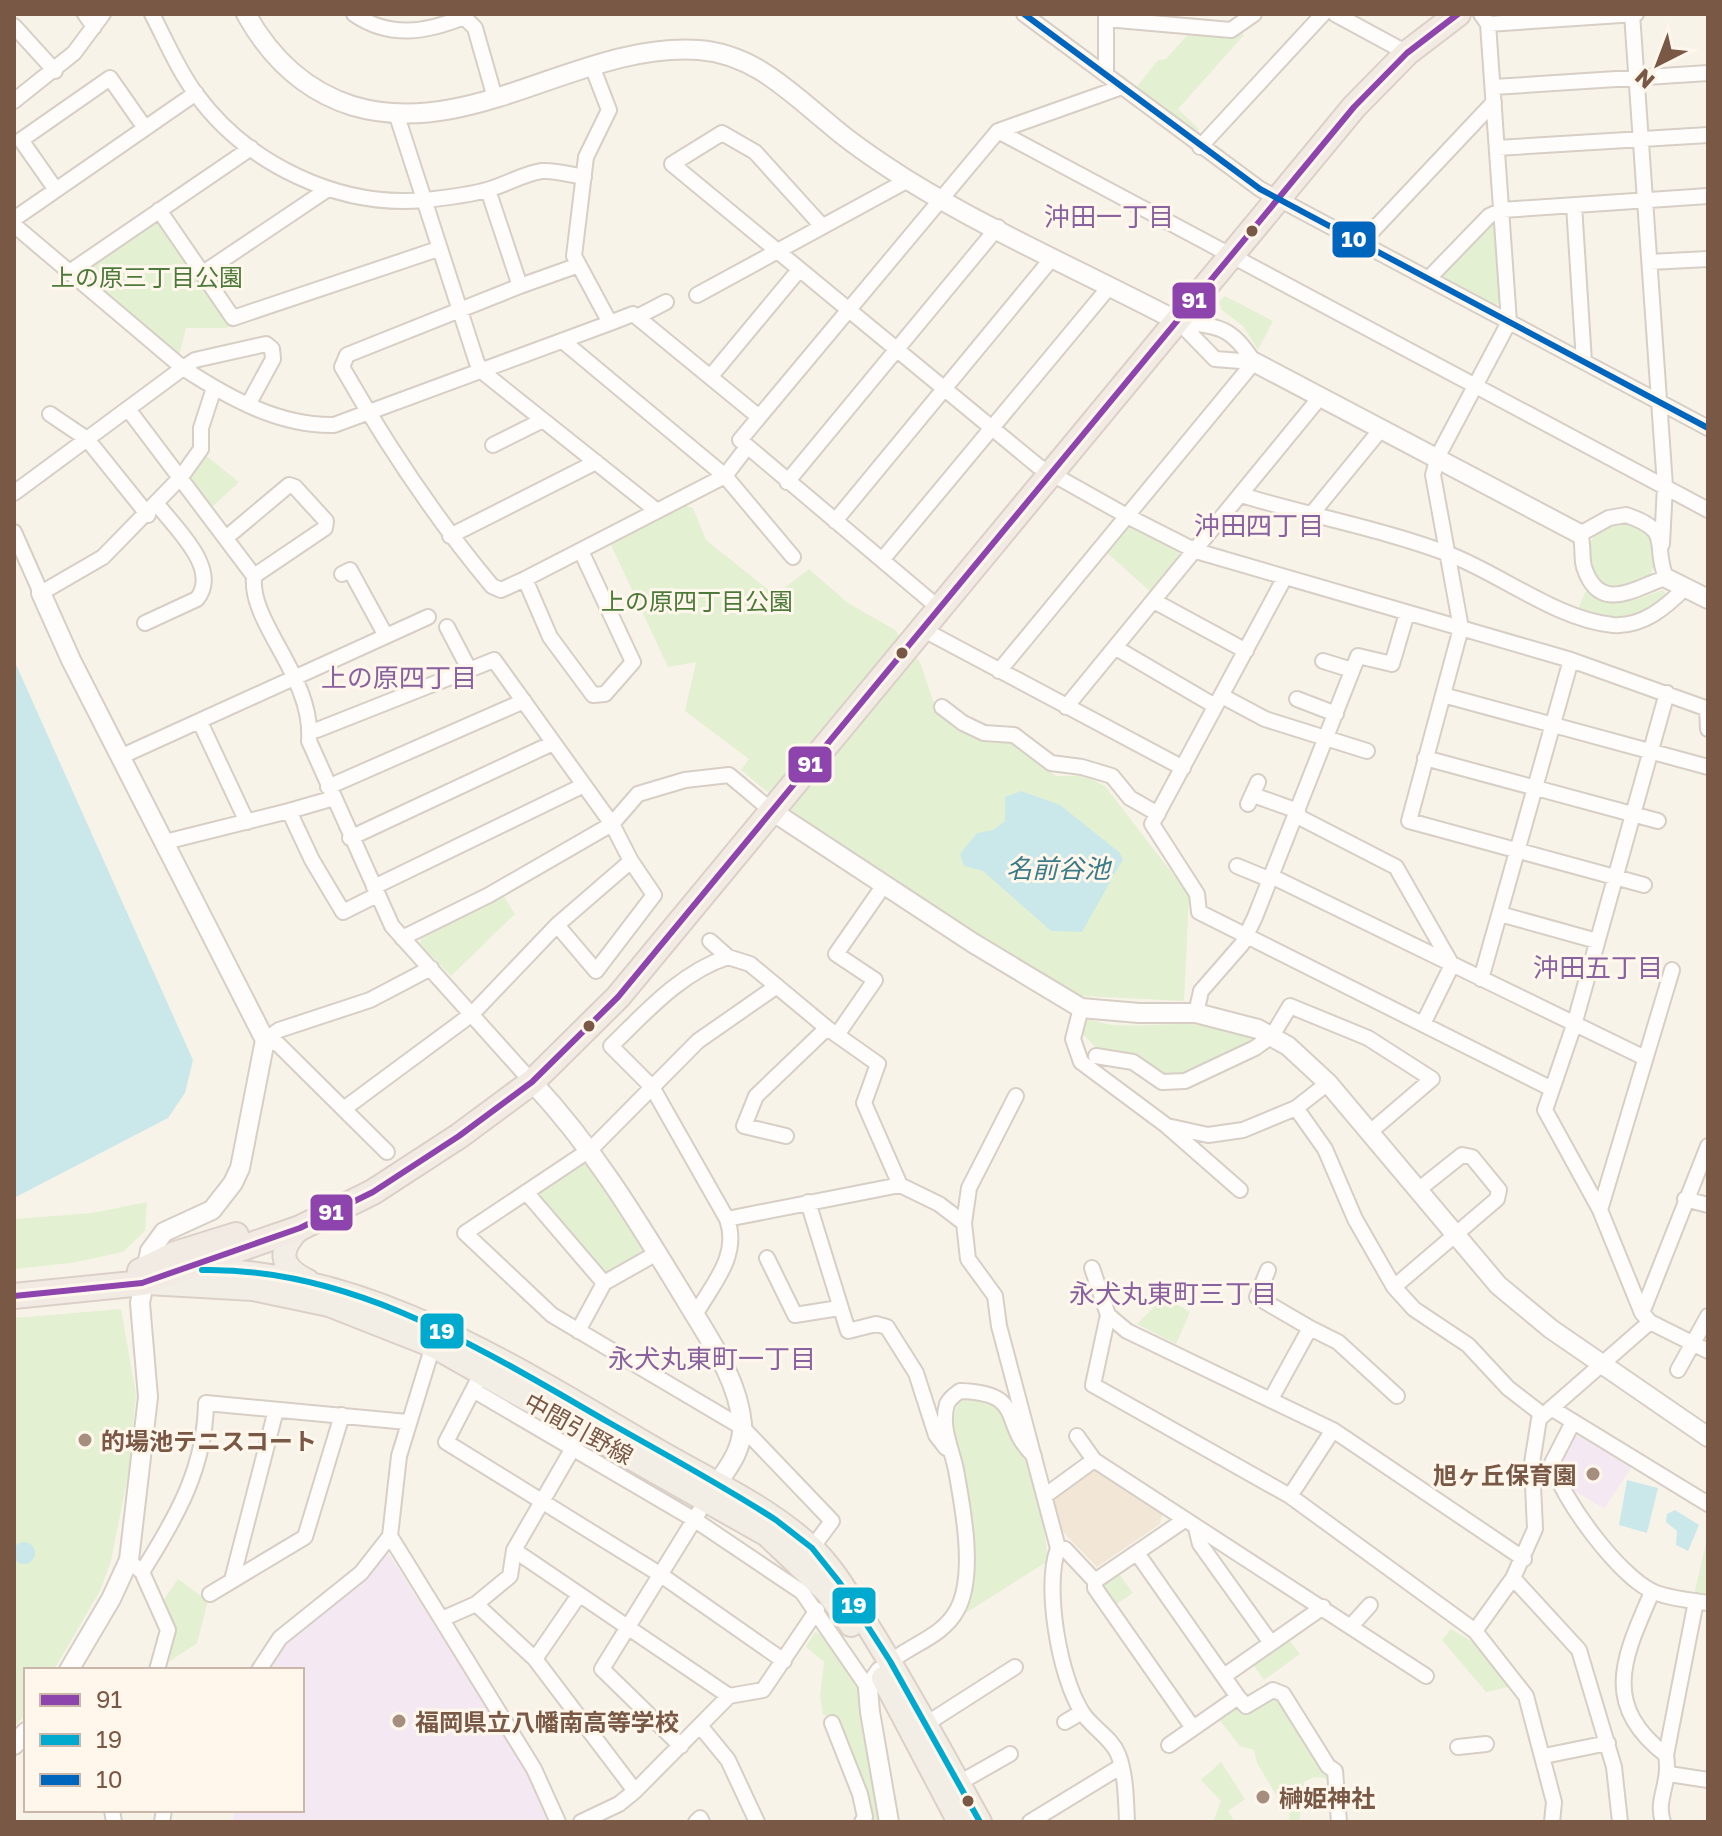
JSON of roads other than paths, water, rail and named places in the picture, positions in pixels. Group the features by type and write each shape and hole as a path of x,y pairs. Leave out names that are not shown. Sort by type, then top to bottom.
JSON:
{"highway":[{"path":"14,1280 143,1277 175,1254 253,1229 394,1161 459,1136 532,1082 618,997 1354,107 1407,53 1458,14"},
{"path":"14,1296 187,1270 300,1228 373,1192 394,1161"}],"main road":[{"path":"300,1228 285,1242 284,1253 290,1269 312,1283"},
{"name":"中間引野線","path":"187,1270 253,1272 345,1290 436,1337 711,1492 767,1535 827,1592 879,1673 959,1822"},
{"name":"中間引野線","path":"143,1277 253,1289 329,1305 436,1337 477,1381 578,1439 776,1520 812,1548 840,1583 879,1673 926,1724 980,1822"}],"street":[{"path":"85,14 94,27"},
{"path":"14,101 55,71 103,14"},
{"path":"152,14 196,93 215,117 251,148 288,171 328,189 367,199 425,200 488,190 542,171 584,177"},
{"path":"246,14 283,66 308,85 335,101 397,116 439,112 495,98 592,66 666,48 703,50 745,63 788,87 851,142 908,180 1179,322 1215,359 1254,362 1438,456 1580,534"},
{"path":"354,14 397,32 421,31 462,16 475,28 495,98"},
{"path":"1024,14 1200,147 1280,199 1708,428"},
{"path":"1106,75 1106,16 1231,30 1254,14"},
{"path":"1200,147 1323,14"},
{"path":"1335,14 1407,53"},
{"path":"1644,885 1409,821 1461,628 1433,475 1438,456 1509,322 1494,87 1485,19 1633,14 1665,486 1662,544 1666,578"},
{"path":"14,26 55,71"},
{"path":"592,66 609,110 586,157 574,256 576,266 610,323"},
{"path":"1494,87 1708,73"},
{"path":"56,190 21,140 110,78 145,128"},
{"path":"940,609 740,440 998,131 1122,87"},
{"path":"196,93 14,222 68,273 183,368 214,388 283,420 334,425 484,373 633,314 759,417"},
{"path":"1362,242 1494,102"},
{"path":"397,116 438,249 484,373 657,511"},
{"path":"998,131 1708,510"},
{"path":"822,226 755,152 722,133 672,164 1038,466 1127,516 1196,551 1571,660 1667,693 1707,708 1708,729"},
{"path":"1497,148 1708,135"},
{"path":"68,273 251,148"},
{"path":"697,295 908,180"},
{"path":"203,273 328,189"},
{"path":"488,190 520,286"},
{"path":"1429,278 1489,216 1502,210 1708,196"},
{"path":"1574,205 1584,362"},
{"path":"159,210 233,318 438,249"},
{"path":"787,482 998,227"},
{"path":"835,521 1053,257"},
{"path":"1650,262 1708,259"},
{"path":"576,266 347,355 342,367 368,413 450,536 492,586 501,590 525,579 725,476 747,447"},
{"path":"711,376 799,270"},
{"path":"882,560 1110,286"},
{"path":"637,317 666,302"},
{"path":"1179,322 1208,325 1231,332 1254,362"},
{"path":"564,342 725,476 793,557"},
{"path":"14,493 195,360 266,344 272,349 273,359 248,405"},
{"path":"999,671 1254,362"},
{"path":"41,593 103,557 181,477 201,449 201,428 214,388"},
{"path":"1066,707 1321,396"},
{"path":"128,409 254,576 252,594 296,675 296,684 310,716 309,741 375,891 402,938 591,1149 695,1315 735,1387 743,1428 732,1464 711,1492 602,1669 681,1746"},
{"path":"50,414 87,439 199,561 205,581 197,599 145,623"},
{"path":"493,445 543,420"},
{"path":"1310,516 1382,428"},
{"path":"450,536 596,462"},
{"path":"227,537 289,485 295,487 338,533"},
{"path":"1241,495 1446,553 1575,614 1611,625 1643,619 1665,608 1686,587"},
{"path":"1580,534 1609,518 1626,515 1649,526 1662,544"},
{"path":"1649,526 1664,520"},
{"path":"254,576 325,528 326,521"},
{"path":"14,532 120,757 265,1040 240,1168 233,1183 212,1210 156,1239 143,1277 148,1397 135,1566 168,1630 158,1668"},
{"path":"1580,534 1584,567 1592,581 1603,591 1619,595 1634,593 1666,578 1708,599"},
{"path":"525,579 550,637 593,695 605,694 633,662 581,551"},
{"path":"350,570 386,636"},
{"path":"1285,577 1152,824 1197,894 1199,912 1552,1089"},
{"path":"1154,601 1246,651"},
{"path":"1196,1013 1201,991 1242,944 1272,878 1358,656 1392,664 1407,613"},
{"path":"120,757 428,617"},
{"path":"447,627 469,669"},
{"path":"920,634 999,671 1183,768"},
{"path":"1116,648 1218,701 1367,751"},
{"path":"309,730 317,730 494,660 612,824 631,861 654,895 596,971 557,925"},
{"path":"1481,979 1571,660"},
{"path":"1323,661 1352,670"},
{"path":"1667,693 1574,1025 1545,1110 1600,1210 1646,1318 1701,1347"},
{"path":"1443,695 1708,767"},
{"path":"1297,699 1336,714"},
{"path":"165,842 289,811 524,701"},
{"path":"942,707 963,723 984,733 1014,735 1051,763 1082,767 1112,776 1130,798 1158,814"},
{"path":"200,722 247,822"},
{"path":"350,838 553,743"},
{"path":"1425,758 1658,821"},
{"path":"402,938 489,895 612,824 638,794 685,780 729,775 777,806 884,885 1026,977 1081,1008 1139,1013 1196,1013 1229,1019 1272,1036 1301,1056 1328,1083 1456,1238 1526,1309 1708,1437"},
{"path":"289,811 312,860 343,912 375,891 582,786"},
{"path":"1253,793 1396,867 1452,965"},
{"path":"345,1108 472,1014 557,925 631,861"},
{"path":"1237,866 1272,878 1645,1058"},
{"path":"786,1136 744,1126 756,1096 832,1031 875,980 836,954 884,885"},
{"path":"1500,914 1597,941"},
{"path":"710,941 728,957 750,964 878,1064 864,1103 900,1185"},
{"path":"695,1315 733,1244 727,1219 652,1087 611,1046 662,996 715,961 728,957"},
{"path":"1423,1024 1452,965"},
{"path":"265,1040 279,1030 370,1000 431,968"},
{"path":"1600,1210 1672,970"},
{"path":"777,986 698,1041 591,1149 465,1233 552,1315 743,1428 832,1521 812,1548"},
{"path":"1096,1056 1133,1062 1162,1082 1185,1081 1255,1048 1272,1036 1290,1006 1368,1038 1432,1079 1370,1132"},
{"path":"1081,1008 1073,1039 1081,1062 1167,1126 1240,1190"},
{"path":"265,1040 278,1044 345,1108 394,1161"},
{"path":"1167,1126 1225,1135 1296,1108 1328,1083"},
{"path":"1016,1096 969,1188 964,1223 968,1259 995,1296 999,1326 1046,1495 1058,1548 1053,1565 1057,1639 1070,1687 1082,1712 1118,1753 1127,1822"},
{"path":"1296,1108 1325,1149 1355,1219 1394,1287 1414,1309 1468,1345 1508,1388 1573,1422 1708,1504"},
{"path":"1475,1631 1513,1578 1535,1529 1532,1463 1547,1411 1604,1365 1646,1318 1685,1199 1708,1146"},
{"path":"1394,1287 1456,1238 1497,1199 1499,1190 1472,1157 1462,1155 1418,1190"},
{"path":"727,1219 900,1185 939,1204 964,1223"},
{"path":"526,1192 604,1283"},
{"path":"1685,1199 1708,1205"},
{"path":"808,1202 848,1331 876,1324 887,1327 916,1373 936,1435 953,1458"},
{"path":"578,1331 604,1283 657,1253"},
{"path":"767,1258 795,1315 839,1308"},
{"path":"1092,1268 1108,1315 1093,1385 1290,1496 1475,1631 1526,1696 1554,1802 1552,1822"},
{"path":"1268,1270 1257,1297 1338,1342 1397,1396"},
{"path":"1108,1315 1127,1331 1333,1430 1524,1559"},
{"path":"1678,1370 1701,1347 1708,1316"},
{"path":"1271,1399 1310,1328"},
{"path":"436,1337 407,1422 392,1493 390,1536 534,1769 558,1822"},
{"path":"477,1381 446,1442 661,1575 784,1661"},
{"path":"879,1673 947,1626 966,1588 967,1567 953,1458 946,1436 946,1406 960,1391 984,1393 1006,1404 1024,1447 1034,1457"},
{"path":"70,1668 111,1599 182,1509 206,1430 206,1403 407,1422"},
{"path":"232,1580 276,1410"},
{"path":"210,1594 305,1537 342,1415"},
{"path":"1573,1422 1552,1463 1555,1477 1612,1559 1652,1592 1702,1602 1666,1755 1669,1774 1659,1808 1663,1822"},
{"path":"1290,1496 1333,1430"},
{"path":"1077,1436 1094,1460 1426,1676"},
{"path":"442,1619 476,1604 510,1576 514,1550 578,1439 802,1592 879,1673 889,1822"},
{"path":"1046,1495 1094,1460"},
{"path":"1095,1581 1137,1553 1190,1524"},
{"path":"1190,1524 1200,1544 1271,1643"},
{"path":"260,1668 280,1638 361,1573 390,1536"},
{"path":"1058,1548 1065,1549 1095,1581 1095,1588 1193,1728"},
{"path":"514,1550 729,1696"},
{"path":"1137,1553 1246,1706 1273,1690 1283,1694 1328,1766 1335,1771 1339,1822"},
{"path":"1513,1578 1579,1650 1608,1743 1620,1822"},
{"path":"1652,1592 1630,1645 1621,1684 1637,1725 1666,1755"},
{"path":"535,1659 579,1595"},
{"path":"476,1604 535,1659 635,1791"},
{"path":"1352,1625 1370,1605"},
{"path":"1224,1676 1323,1607"},
{"path":"581,1822 619,1804 635,1791 729,1696 763,1690 817,1610"},
{"path":"926,1724 1015,1667"},
{"path":"1169,1745 1238,1697"},
{"path":"1065,1722 1082,1712"},
{"path":"832,1723 860,1794 865,1817 862,1822"},
{"path":"701,1727 728,1760 757,1822"},
{"path":"1544,1756 1608,1743"},
{"path":"1458,1747 1486,1744"},
{"path":"959,1783 1010,1754"},
{"path":"1030,1822 1120,1767"},
{"path":"1669,1774 1708,1780"},
{"path":"696,1822 700,1818 702,1822"}],"water":[{"path":"14,660 193,1060 185,1093 168,1118 14,1198"},
{"name":"名前谷池","path":"1021,791 1060,805 1119,852 1123,859 1082,932 1051,931 983,871 964,866 960,854 977,833 993,830 1005,821 1005,797"},
{"path":"1627,1480 1658,1488 1647,1533 1619,1525"},
{"path":"1675,1510 1699,1525 1688,1551 1676,1545 1677,1531 1666,1522 1667,1514"},
{"path":"24,1542 32,1545 35,1553 32,1561 24,1564 16,1561 13,1553 16,1545"}],"place":[{"name":"的場池テニスコート","path":"85,1440"},
{"name":"旭ヶ丘保育園","path":"1593,1474"},
{"name":"福岡県立八幡南高等学校","path":"399,1721"},
{"name":"榊姫神社","path":"1263,1797"}],"district":[{"name":"沖田一丁目","path":"1109,216"},
{"name":"沖田四丁目","path":"1259,525"},
{"name":"上の原四丁目","path":"399,677"},
{"name":"沖田五丁目","path":"1598,967"},
{"name":"永犬丸東町三丁目","path":"1173,1293"},
{"name":"永犬丸東町一丁目","path":"712,1358"}],"park label":[{"name":"上の原三丁目公園","path":"147,276"},
{"name":"上の原四丁目公園","path":"697,600"}]}
